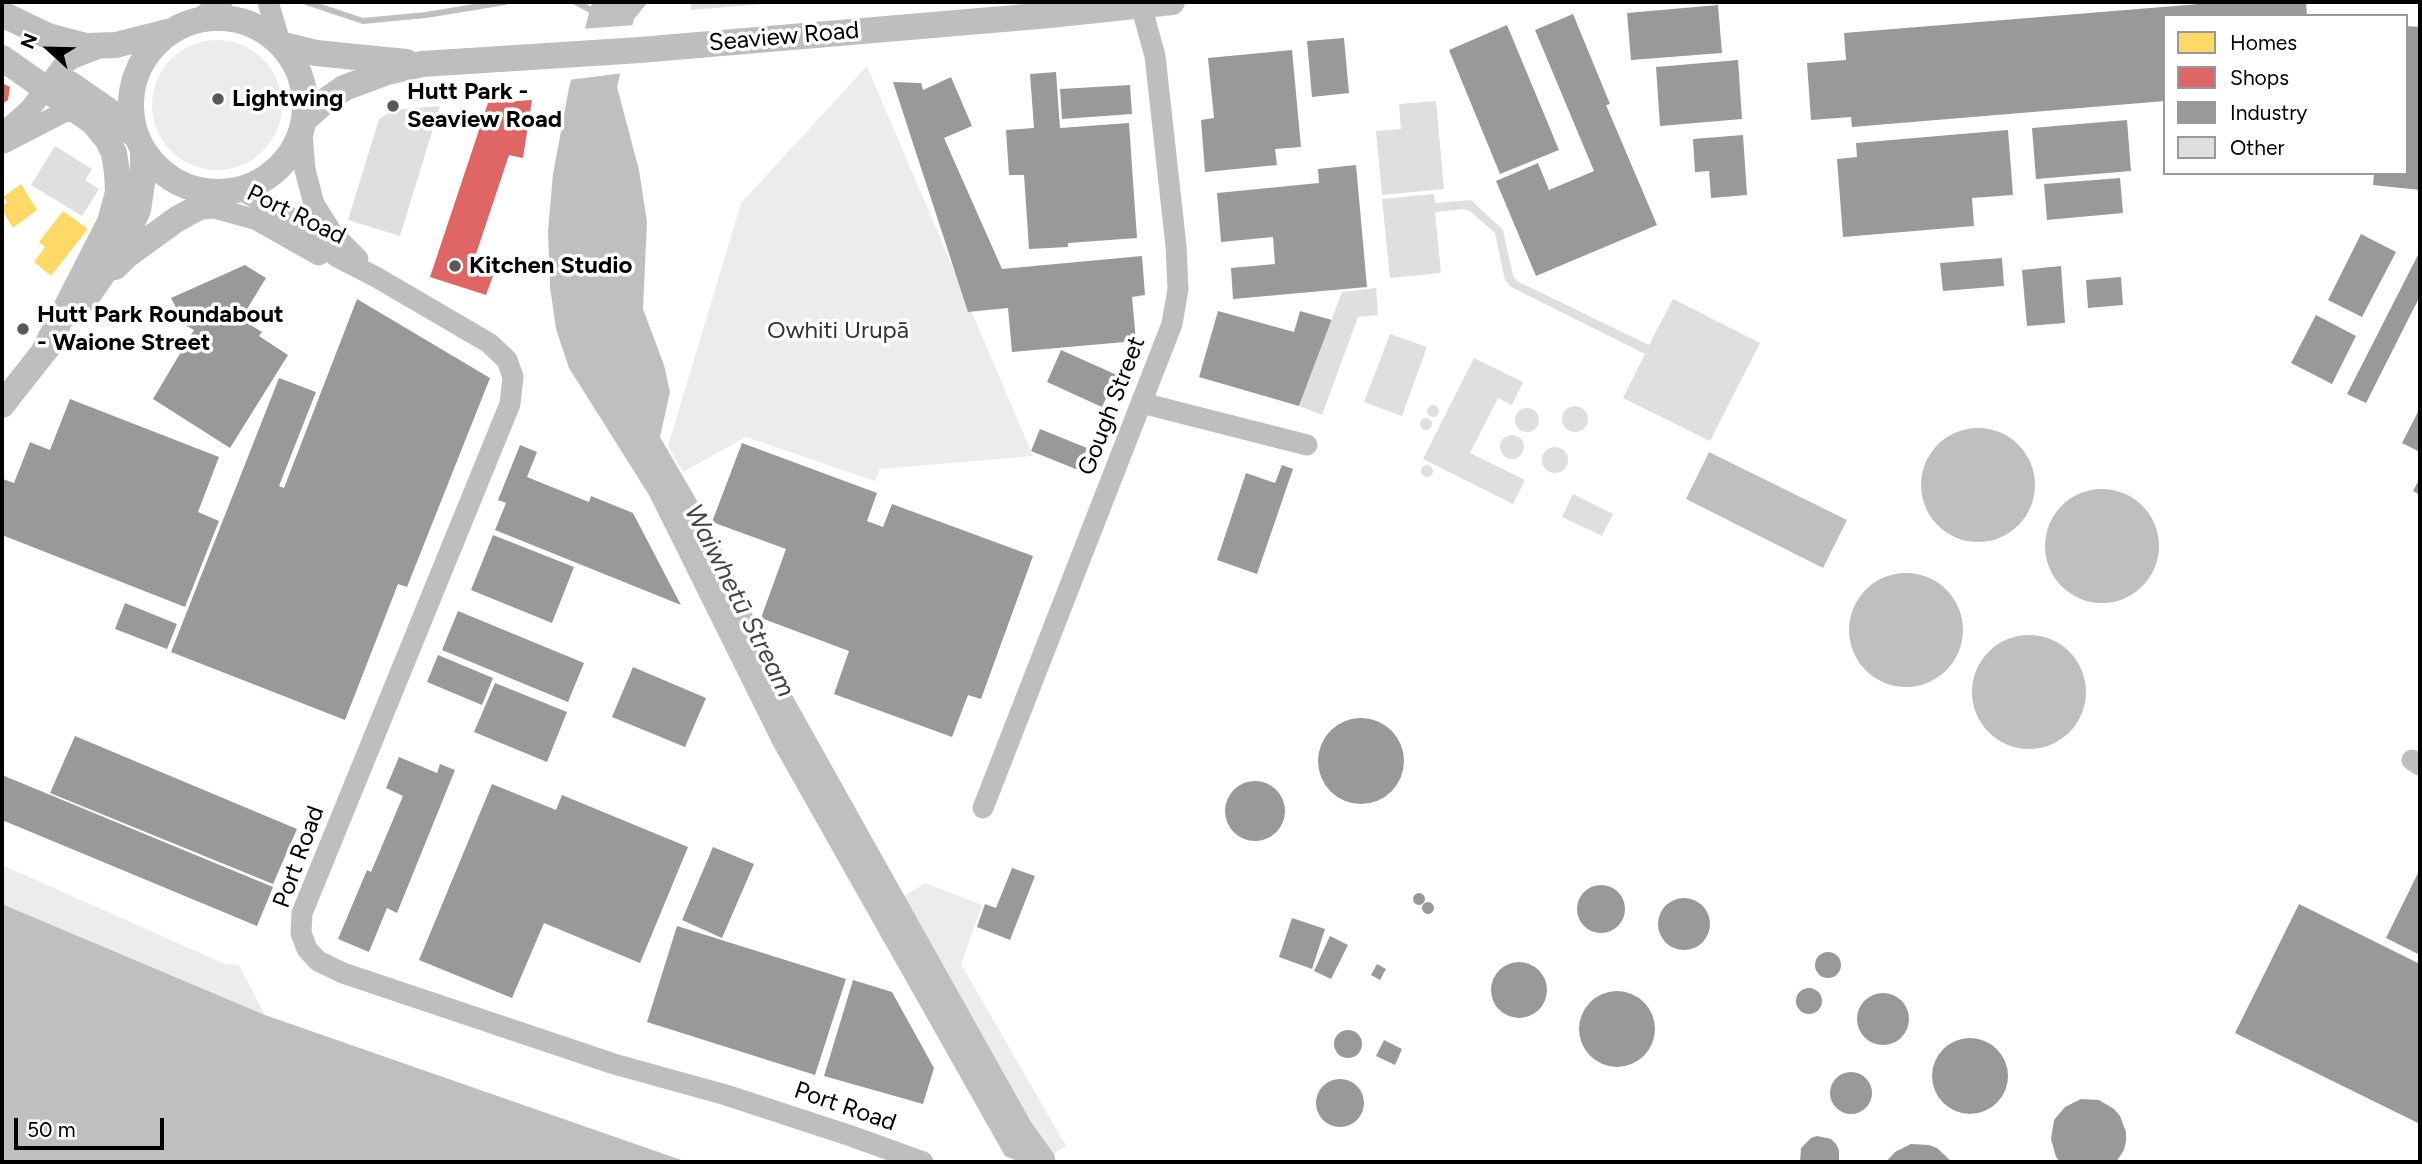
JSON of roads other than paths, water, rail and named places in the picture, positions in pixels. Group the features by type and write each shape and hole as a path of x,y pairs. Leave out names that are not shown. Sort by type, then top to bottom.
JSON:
{"main road":[{"name":"Seaview Road","path":"303,125 324,102 344,88 387,72 422,64 640,50 1057,15 1172,2"},
{"path":"2,14 29,29 68,43 104,46 134,42 172,31 197,20 238,20 263,30 281,44 291,56 302,80 303,125 288,158 278,169 255,185 233,191 191,211 126,256 96,285"},
{"path":"2,405 96,285 120,249 138,210 143,176 140,143 133,125 131,99 137,73 151,49 172,31"},
{"name":"Seaview Road","path":"281,44 317,53 422,64"},
{"path":"2,47 49,81 102,132 114,153 118,182 110,222 43,353"},
{"path":"2,58 49,81 82,91 113,114 160,170 182,185 203,191 233,191"}],"street":[{"path":"197,20 222,2"},
{"path":"268,2 281,44"},
{"name":"Gough Street","path":"983,808 1172,324 1178,289 1176,246 1154,56 1144,4"},
{"path":"2,134 30,109 49,81 71,59 104,46"},
{"path":"2,145 64,112 73,111 88,118"},
{"name":"Port Road","path":"303,125 305,170 314,204 332,234 376,277"},
{"name":"Port Road","path":"233,191 275,207 337,257 489,342 507,360 513,377 510,404 302,913 301,933 307,949 318,961 343,973 614,1064 764,1107 923,1162"},
{"name":"Port Road","path":"191,211 214,208 257,220 331,261 376,277"},
{"path":"1142,403 1307,445"}],"water":[{"name":"Waiwhetū Stream","path":"592,2 648,2 634,19 617,87 639,170 647,222 643,309 664,365 670,392 660,437 707,518 782,677 1031,1122 1054,1154 1056,1162 1020,1162 1005,1156 774,747 649,495 569,368 556,329 550,287 548,231 553,174 569,88"},
{"path":"1978,428 2000,432 2018,445 2031,463 2035,485 2031,507 2018,525 2000,538 1978,542 1956,538 1938,525 1925,507 1921,485 1925,463 1938,445 1956,432"},
{"path":"1709,452 1847,520 1823,568 1686,499"},
{"path":"2102,489 2124,493 2142,506 2155,524 2159,546 2155,568 2142,586 2124,599 2102,603 2080,599 2062,586 2049,568 2045,546 2049,524 2062,506 2080,493"},
{"path":"1906,573 1928,577 1946,590 1959,608 1963,630 1959,652 1946,670 1928,683 1906,687 1884,683 1866,670 1853,652 1849,630 1853,608 1866,590 1884,577"},
{"path":"2029,635 2051,639 2069,652 2082,670 2086,692 2082,714 2069,732 2051,745 2029,749 2007,745 1989,732 1976,714 1972,692 1976,670 1989,652 2007,639"},
{"path":"2,904 265,1015 687,1162 2,1162"}],"waterway":[{"path":"306,2 363,21 426,15 505,2"},
{"path":"576,2 596,13"}],"place":[{"name":"Lightwing","path":"218,99"},
{"name":"Hutt Park - Seaview Road","path":"393,106"},
{"name":"Kitchen Studio","path":"455,266"},
{"name":"Hutt Park Roundabout - Waione Street","path":"23,329"}],"park label":[{"name":"Owhiti Urupā","path":"838,331"}]}
